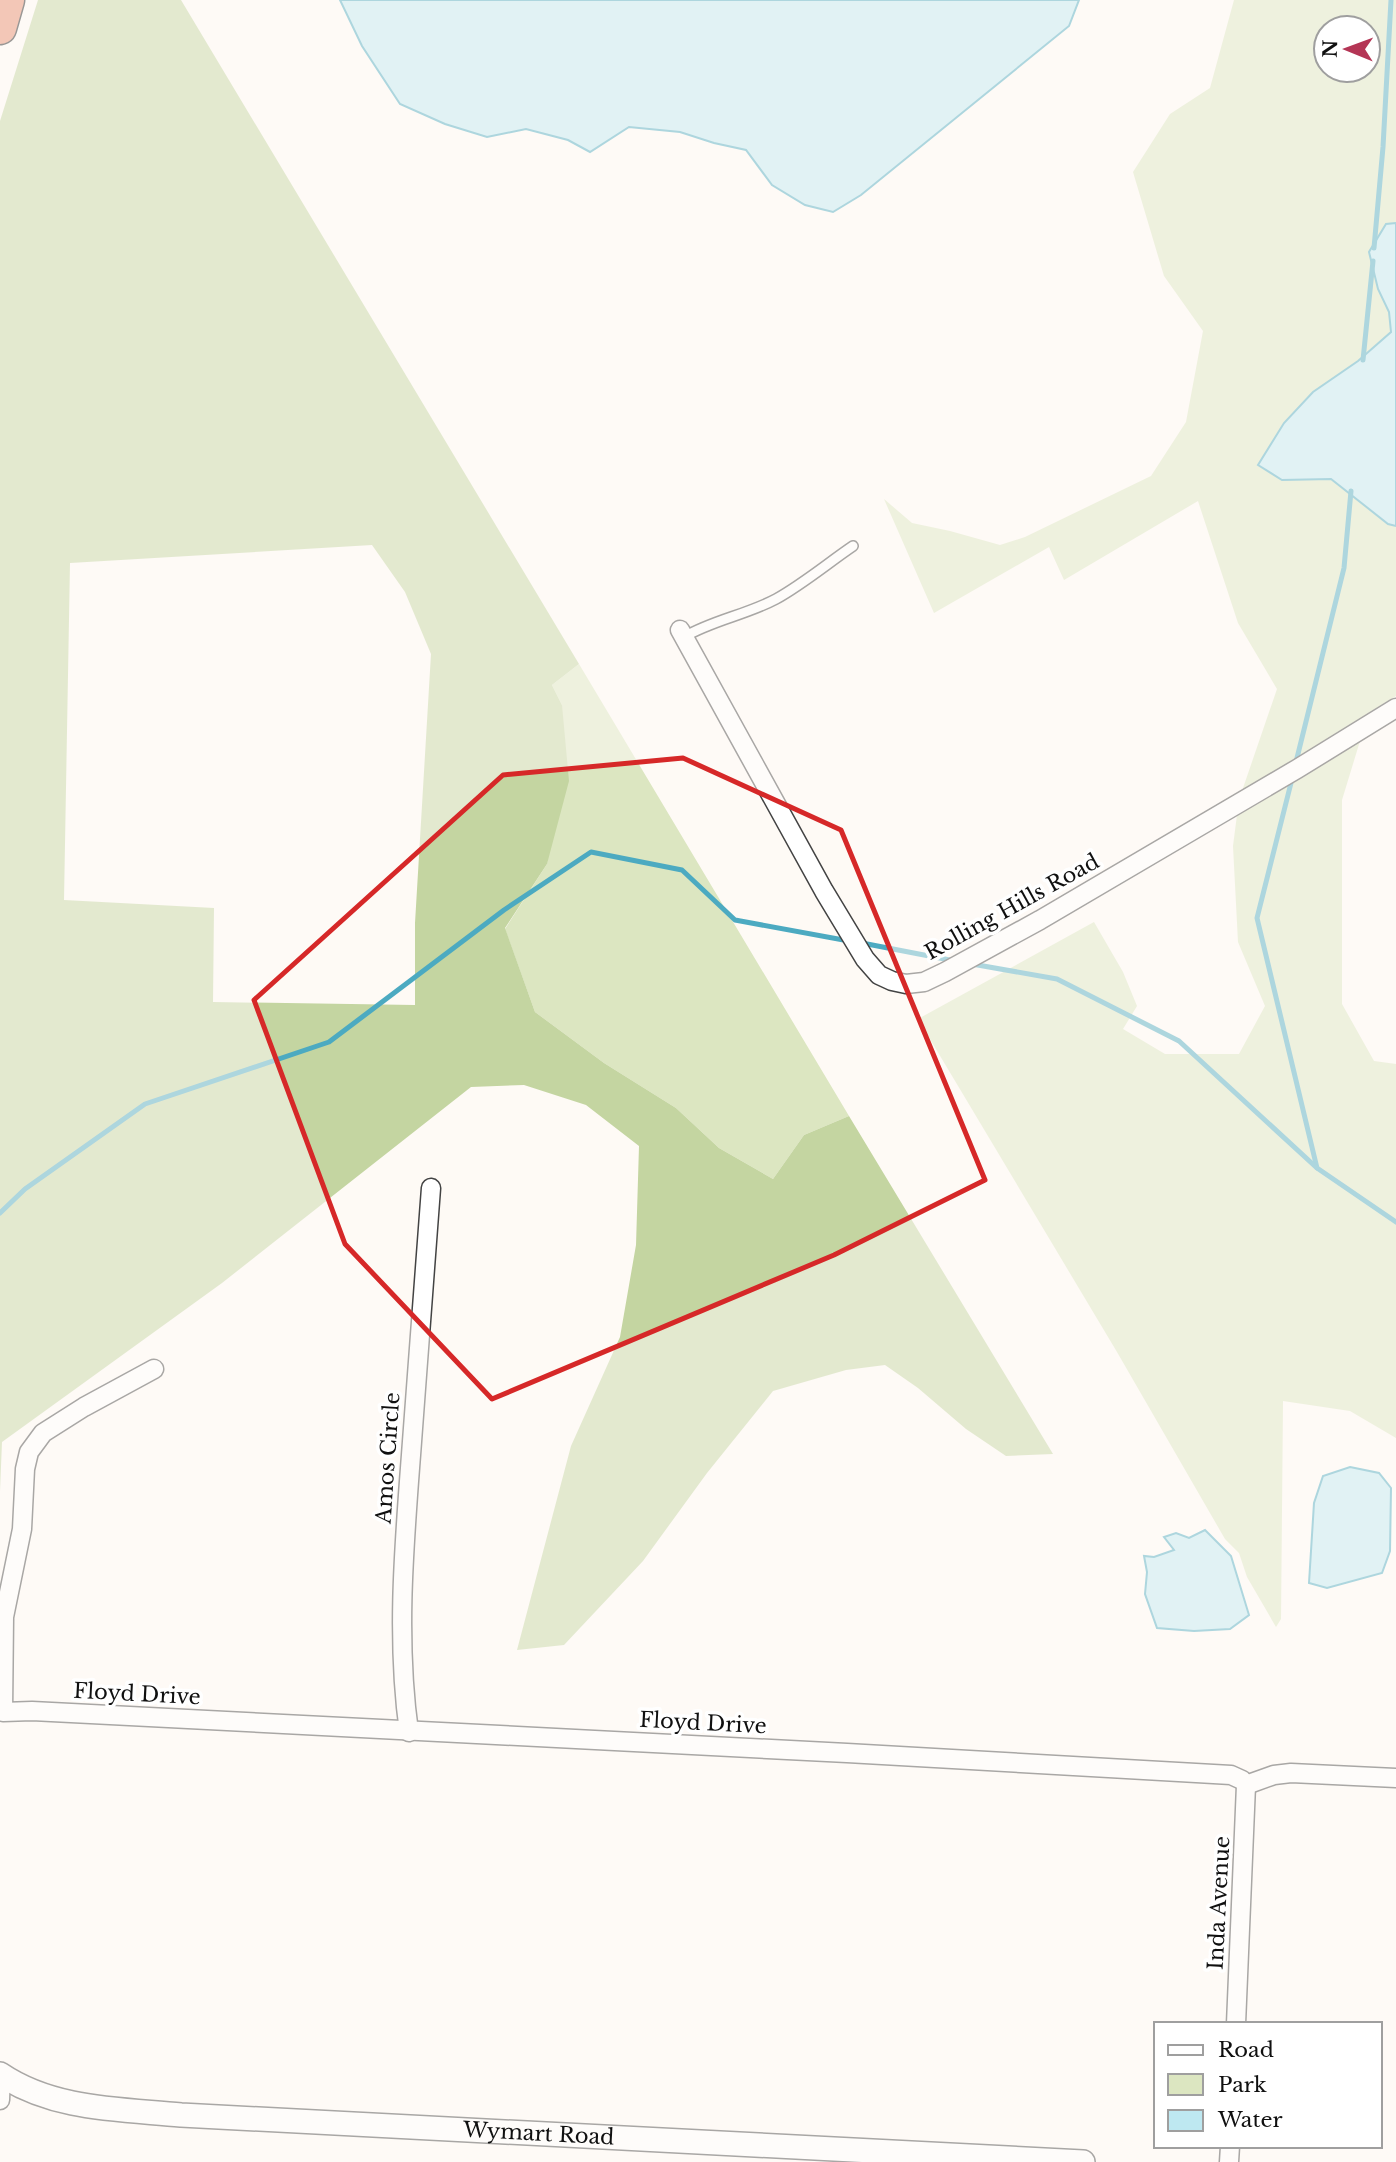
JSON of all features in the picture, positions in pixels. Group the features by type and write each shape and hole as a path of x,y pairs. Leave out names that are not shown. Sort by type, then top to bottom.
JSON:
{"highway":[{"path":"0,28 8,0"}],"street":[{"name":"Rolling Hills Road","path":"682,633 824,891 865,959 879,975 906,984 924,982 1090,892 1396,708"},
{"name":"Amos Circle","path":"410,1732 405,1696 402,1596 431,1188"},
{"name":"Floyd Drive","path":"154,1369 43,1433 29,1452 25,1468 22,1529 4,1617 3,1712 860,1754 1218,1775 1231,1776 1242,1780 1246,1785"},
{"path":"1246,1785 1274,1775 1291,1773 1396,1778"},
{"name":"Inda Avenue","path":"1236,2022 1246,1785"},
{"path":"0,2101 1,2074"},
{"name":"Wymart Road","path":"1,2074 36,2094 66,2103 181,2115 1083,2162"}],"lane":[{"path":"682,633 754,609 778,598 853,546"}],"highlighted area":[{"path":"683,758 841,830 985,1180 834,1255 492,1399 345,1244 254,1000 503,775"}],"green space":[{"path":"38,0 181,0 579,664 552,685 562,705 569,781 547,864 505,928 535,1012 604,1063 676,1108 719,1148 773,1179 804,1135 849,1116 1053,1454 1006,1456 966,1429 918,1388 885,1365 846,1370 773,1391 707,1473 643,1561 564,1645 517,1650 571,1446 620,1337 636,1245 639,1146 586,1105 524,1085 471,1087 222,1283 2,1442 0,1491 0,121","holes":["372,545 405,592 431,654 415,923 415,1005 213,1002 214,908 64,900 70,563"]},
{"path":"1234,0 1396,0 1396,223 1385,224 1378,289 1389,312 1391,332 1358,361 1313,392 1284,423 1282,480 1331,479 1387,524 1396,526 1396,696 1242,791 1277,689 1238,623 1198,501 1064,580 1049,547 934,613 884,499 912,523 1000,545 1025,537 1151,476 1186,422 1203,331 1164,276 1133,172 1170,114 1210,88"},
{"path":"579,664 849,1116 804,1135 773,1179 719,1148 676,1108 604,1063 535,1012 505,929 547,864 562,705 552,685"},
{"path":"1360,741 1342,800 1342,1004 1374,1061 1396,1064 1396,1438 1350,1411 1283,1401 1281,1619 1276,1627 1247,1577 1239,1553 1225,1539 918,1019 1094,922 1123,972 1137,1006 1123,1029 1165,1054 1239,1054 1265,1006 1238,942 1233,846 1237,815"}],"water":[{"path":"340,0 1079,0 1069,26 861,195 833,212 805,205 772,185 746,150 680,132 629,127 590,152 568,140 526,129 487,137 445,124 400,104 362,46"},
{"path":"1396,223 1396,526 1388,524 1331,479 1282,480 1258,465 1284,423 1313,392 1358,361 1391,332 1389,312 1378,289 1369,252 1386,224"},
{"path":"1350,1467 1379,1473 1391,1488 1390,1551 1382,1573 1327,1588 1309,1583 1314,1503 1323,1476"},
{"path":"1205,1530 1231,1556 1249,1615 1230,1629 1194,1631 1157,1628 1145,1594 1147,1572 1144,1556 1154,1557 1174,1550 1164,1537 1176,1533 1189,1538"}],"waterway":[{"path":"1374,248 1391,0"},
{"path":"1363,360 1373,261"},
{"path":"1295,766 1344,568 1351,491"},
{"path":"1292,779 1257,918 1317,1168 1396,1222"},
{"path":"0,1213 25,1189 145,1104 329,1042 504,910 591,852 682,870 735,920 849,941"},
{"path":"862,943 955,961"},
{"path":"972,964 1057,979 1179,1041 1317,1168"}]}
